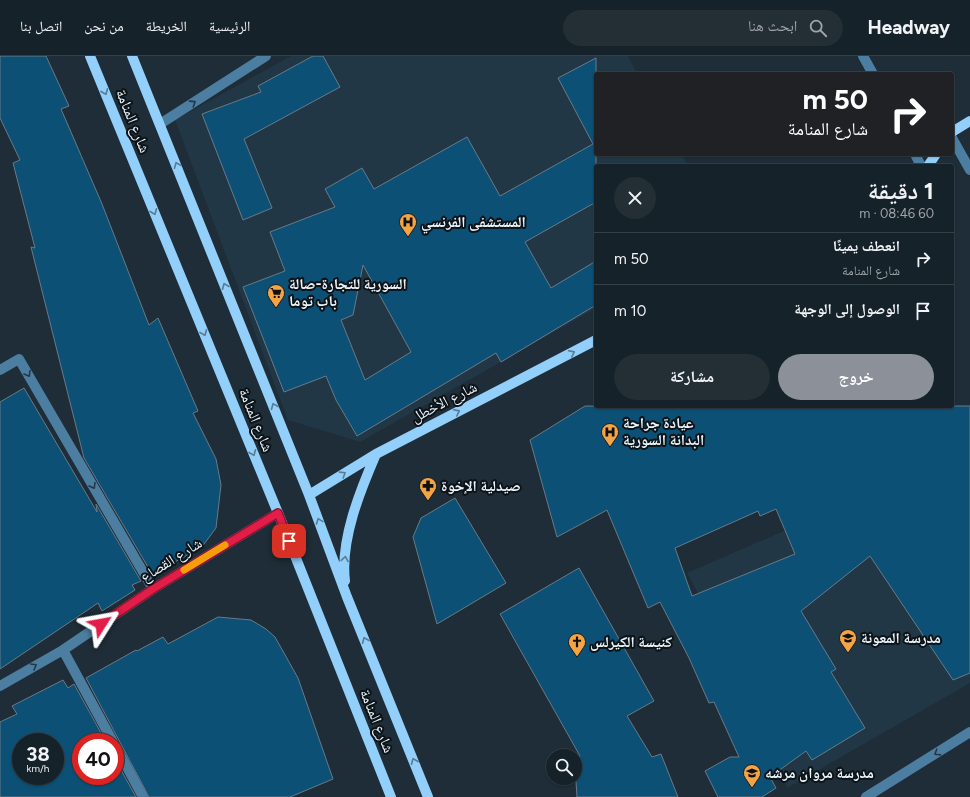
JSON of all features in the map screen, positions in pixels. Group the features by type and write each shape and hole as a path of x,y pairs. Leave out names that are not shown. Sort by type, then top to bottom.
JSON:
{"main road":[{"name":"شارع المنامة","path":"90,56 278,513 391,797"},
{"name":"شارع المنامة","path":"132,56 310,495 347,597 428,797"},
{"path":"954,131 970,121"},
{"name":"شارع الأخطل","path":"310,495 376,454 594,341"},
{"path":"347,597 344,568 350,529 360,490 376,454"}],"street":[{"path":"160,124 266,56"},
{"path":"863,56 872,72"},
{"path":"954,142 970,170"},
{"path":"0,370 19,359 153,589"},
{"name":"شارع القصاع","path":"0,686 63,650 153,589 278,513"},
{"path":"63,650 108,733"},
{"path":"866,797 970,732"},
{"path":"124,762 143,797"}],"shaded area":[{"name":"المستشفى الفرنسي","path":"291,56 628,56 636,72 594,72 594,156 682,156 687,164 594,164 594,309 360,442 288,420 175,120"},
{"name":"مدرسة المعونة","path":"869,494 970,623 970,683 787,788 707,610 687,573"}],"building":[{"path":"0,56 46,56 69,106 61,109 102,204 149,325 158,318 198,411 193,413 216,459 221,485 216,528 201,548 152,574 84,458 31,247 35,248 13,163 20,160 0,118"},
{"path":"313,56 323,56 340,87 244,139 272,208 243,220 202,114 261,92 258,86"},
{"path":"596,58 596,72 594,72 594,156 596,156 596,164 594,164 594,203 525,242 551,288 594,262 594,306 501,362 496,353 357,436 336,400 326,376 284,392 243,287 285,271 270,232 335,207 325,189 362,168 374,189 467,137 500,196 593,144 558,78","holes":["363,265 411,352 365,380 341,320 353,315"]},
{"path":"24,388 97,512 96,504 141,581 132,585 135,590 102,611 98,603 0,669 0,402"},
{"path":"585,406 594,406 594,408 954,408 954,406 970,406 970,673 953,680 870,556 801,611 836,669 831,672 865,728 812,760 806,751 770,777 776,788 762,797 718,797 705,771 730,757 739,757 714,702 709,703 689,658 660,602 648,608 607,510 557,537 530,440","holes":["776,509 795,554 692,596 675,548 758,511 760,516"]},
{"path":"455,498 506,583 437,624 413,537 421,518"},
{"name":"كنيسة الكيرلس","path":"579,568 654,701 627,716 652,757 661,754 678,797 577,797 576,785 582,785 582,749 576,749 500,614"},
{"path":"218,617 251,620 266,629 275,637 298,678 333,779 290,797 149,797 124,750 124,733 115,733 86,678 136,650 137,651 163,637 168,644"},
{"path":"63,680 68,688 74,684 101,733 72,733 72,785 124,785 124,775 136,797 0,797 0,722 17,714 12,706"}],"slow traffic":[{"path":"184,570 225,545"}],"place":[{"name":"المستشفى الفرنسي","path":"408,237"},
{"name":"السورية للتجارة-صالة باب توما","path":"276,308"},
{"name":"عيادة جراحة البدانة السورية","path":"610,447"},
{"name":"صيدلية الإخوة","path":"428,501"},
{"name":"مدرسة المعونة","path":"848,653"},
{"name":"كنيسة الكيرلس","path":"577,657"},
{"name":"مدرسة مروان مرشه","path":"752,788"}],"route":[{"path":"101,624 153,589 278,513 289,541"}]}
